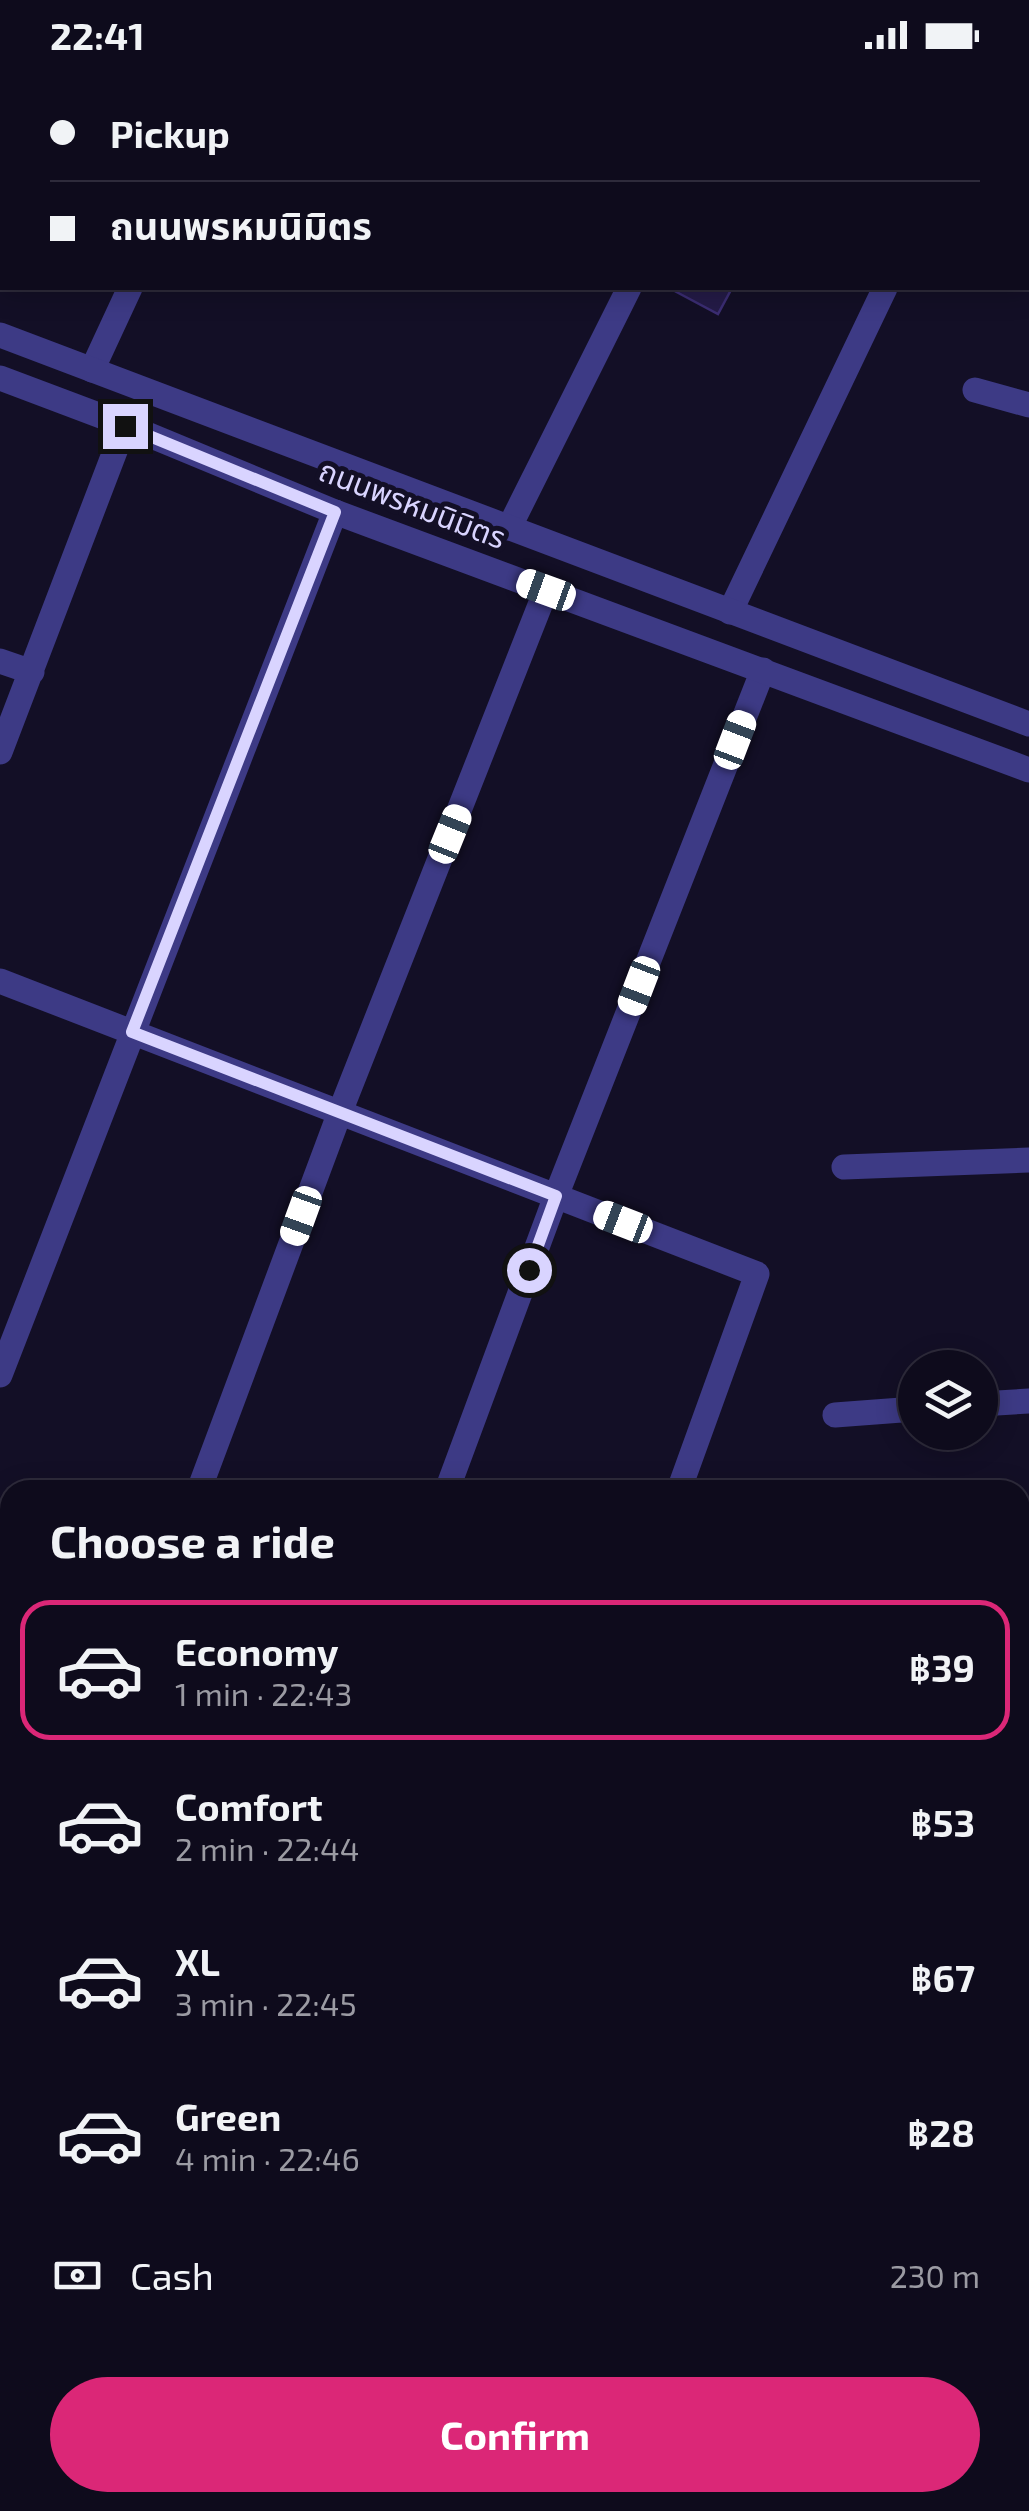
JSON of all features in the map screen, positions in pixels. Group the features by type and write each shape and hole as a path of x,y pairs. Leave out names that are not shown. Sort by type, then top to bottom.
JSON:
{"street":[{"path":"92,370 129,290"},
{"path":"509,528 628,290"},
{"path":"730,612 884,290"},
{"path":"0,336 1029,724"},
{"name":"ถนนพรหมนิมิตร","path":"0,378 335,512 1029,770"},
{"path":"975,390 1029,405"},
{"path":"0,752 125,426"},
{"path":"0,1376 335,512"},
{"path":"203,1480 340,1112 546,590"},
{"path":"0,661 32,672"},
{"path":"451,1480 556,1196 763,670"},
{"path":"0,981 757,1274 682,1480"},
{"path":"844,1167 1029,1160"},
{"path":"998,1403 1029,1401"},
{"path":"835,1414 898,1410"}],"building":[{"path":"673,290 731,290 718,314"}],"route":[{"path":"125,426 335,512 132,1032 556,1196 529,1270"}]}
